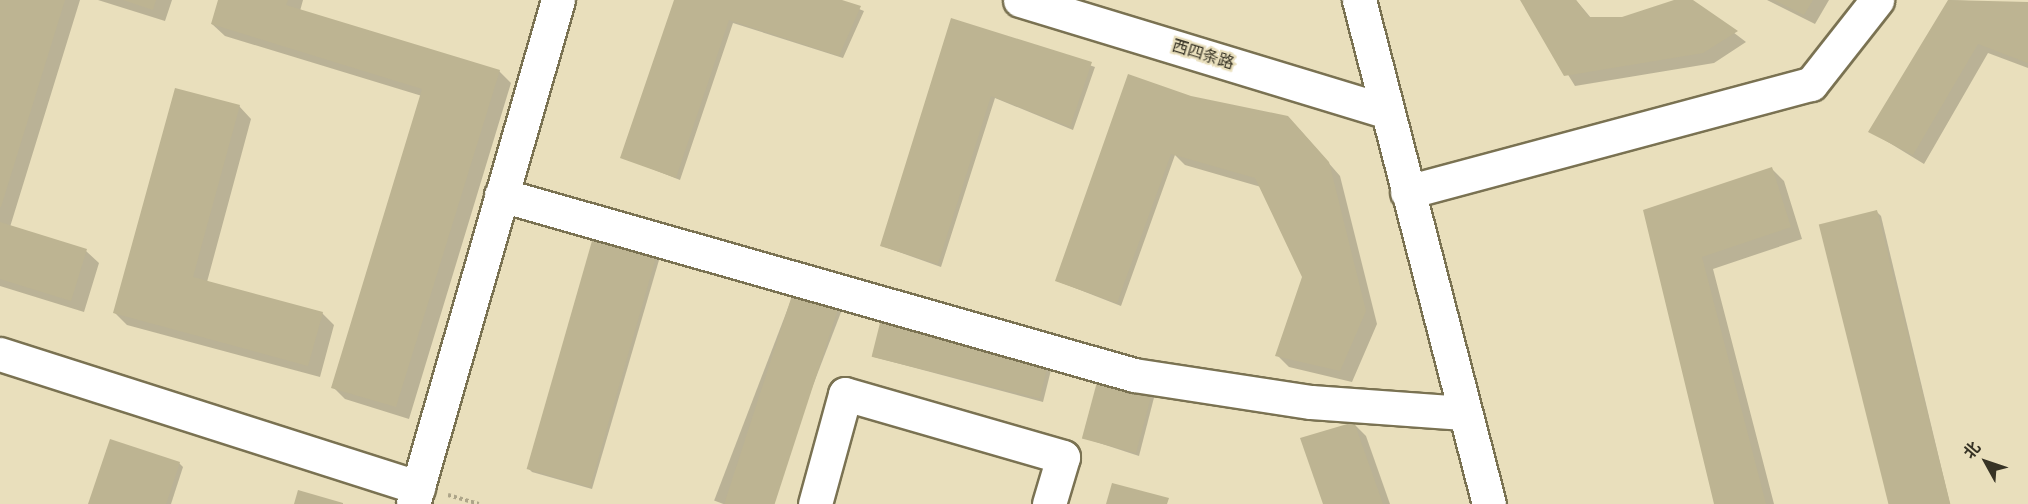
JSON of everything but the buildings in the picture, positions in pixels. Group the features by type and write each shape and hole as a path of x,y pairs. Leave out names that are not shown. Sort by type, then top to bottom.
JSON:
{"street":[{"path":"0,354 416,496 558,0"},
{"name":"西四条路","path":"1020,0 1385,111"},
{"path":"1359,0 1385,111 1490,504"},
{"path":"1407,192 1811,84 1877,0"},
{"path":"501,195 1134,375 1311,402 1464,413"},
{"path":"815,504 845,394 1063,457 1049,504"}]}
